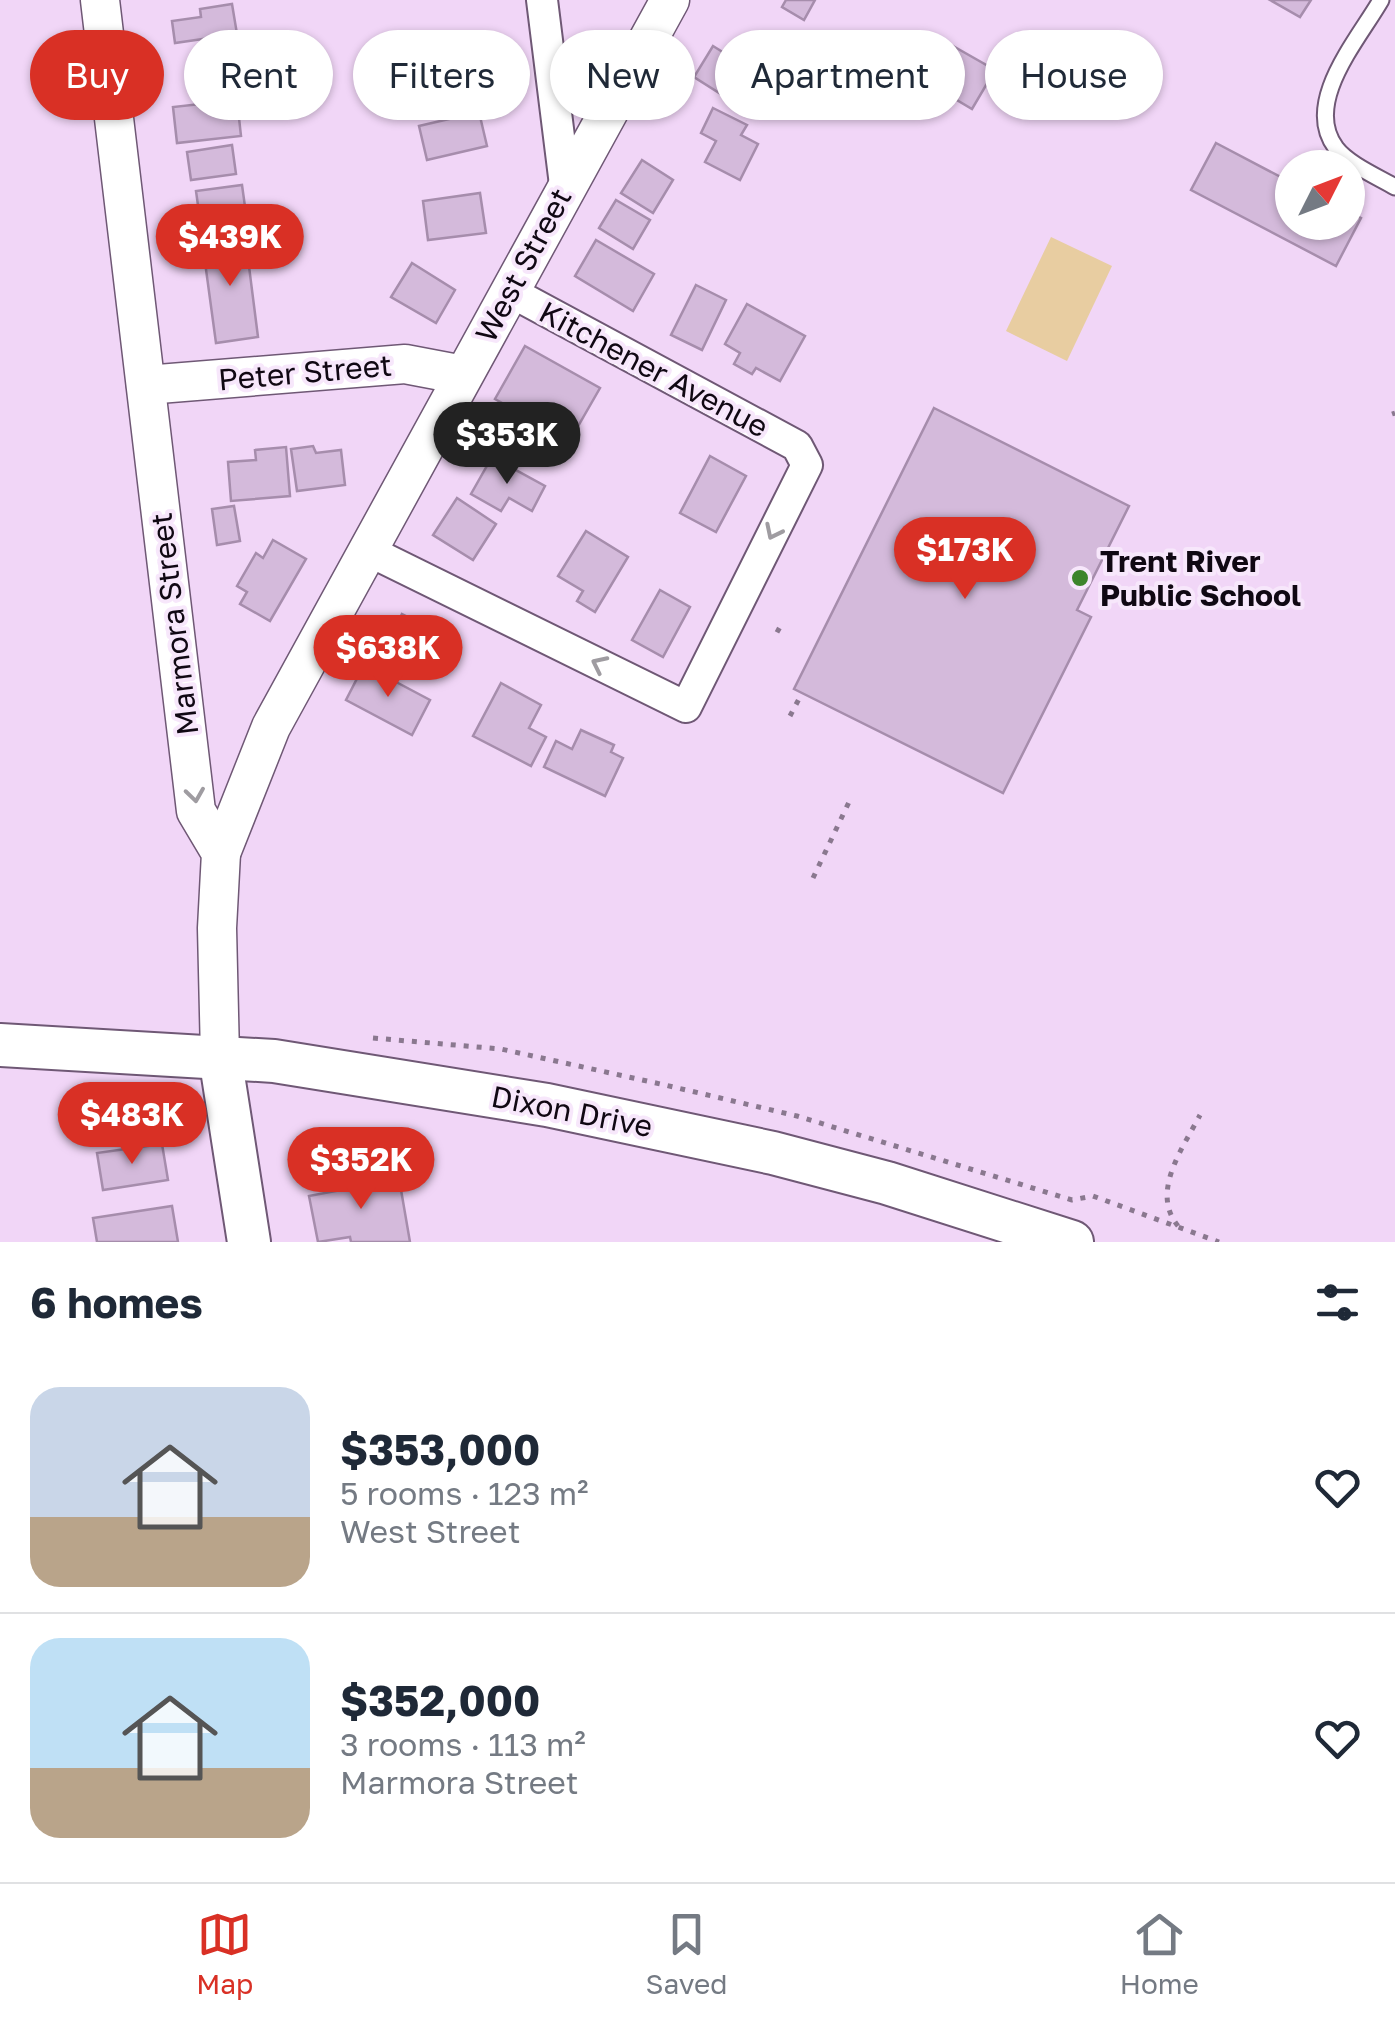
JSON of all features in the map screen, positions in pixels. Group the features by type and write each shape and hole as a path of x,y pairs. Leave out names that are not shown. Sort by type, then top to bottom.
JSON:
{"main road":[{"name":"Dixon Drive","path":"0,1045 220,1056 352,1072 672,1130 888,1183 1072,1242"},
{"path":"220,1056 249,1242"}],"street":[{"name":"Marmora Street","path":"100,0 196,811 221,854"},
{"path":"542,0 566,186"},
{"name":"West Street","path":"221,854 271,727 670,0"},
{"name":"Kitchener Avenue","path":"367,550 686,707 806,465 806,455 797,446 510,292"},
{"name":"Peter Street","path":"146,386 405,364 463,374"},
{"path":"220,1056 217,928 221,854"}],"lane":[{"path":"1381,0 1332,84 1323,113 1336,149 1395,188"}],"path":[{"path":"776,629 787,636"},
{"path":"790,716 802,693"},
{"path":"813,878 849,802"},
{"path":"1180,1228 1166,1206 1165,1191 1200,1115"}],"shaded area":[{"path":"1051,237 1112,266 1067,361 1006,331"}],"building":[{"path":"786,0 815,0 804,20 782,7"},
{"path":"1270,0 1311,0 1300,17"},
{"path":"232,4 236,30 184,30 184,42 175,43 172,21 201,17 200,9"},
{"path":"713,46 715,47 715,90 695,75"},
{"path":"965,53 985,64 985,87 972,109 965,105"},
{"path":"184,106 184,120 239,120 241,136 177,143 173,107"},
{"path":"713,108 715,120 737,120 747,125 741,135 758,144 740,180 705,162 716,141 701,133"},
{"path":"445,120 481,120 487,146 427,160 419,126"},
{"path":"1216,143 1275,174 1275,234 1191,190"},
{"path":"232,145 236,174 191,180 187,152"},
{"path":"642,160 673,180 653,213 621,193"},
{"path":"242,185 247,221 201,227 196,191"},
{"path":"480,193 486,233 428,240 423,201"},
{"path":"616,200 650,220 633,249 599,228"},
{"path":"245,235 258,337 216,343 202,240"},
{"path":"596,240 654,274 633,311 575,276"},
{"path":"1286,240 1350,240 1336,266"},
{"path":"412,263 455,290 436,323 391,297"},
{"path":"696,285 726,300 702,350 671,335"},
{"path":"747,304 805,336 780,381 756,368 752,374 734,364 740,353 725,344"},
{"path":"525,346 600,388 577,428 567,422 559,435 495,399"},
{"path":"934,408 1129,506 1077,610 1091,617 1003,793 794,689"},
{"path":"313,446 316,453 341,450 345,485 297,491 291,449"},
{"path":"286,447 290,496 231,501 228,462 256,460 255,450"},
{"path":"710,456 746,476 716,532 680,513"},
{"path":"492,457 545,486 532,511 509,498 501,511 471,494"},
{"path":"457,498 496,524 473,560 433,535"},
{"path":"234,506 240,541 217,545 212,509"},
{"path":"586,531 628,557 595,612 577,601 583,591 558,576"},
{"path":"273,540 306,559 270,621 240,604 247,592 237,586 256,553 263,558"},
{"path":"660,590 690,607 663,657 632,640"},
{"path":"402,614 434,630 410,675 379,659"},
{"path":"364,665 430,700 412,735 346,700"},
{"path":"501,683 541,705 529,728 546,737 531,766 473,736"},
{"path":"581,730 614,745 611,752 623,758 605,796 544,767 556,741 572,749"},
{"path":"162,1144 168,1180 103,1190 97,1153"},
{"path":"369,1172 372,1188 400,1184 410,1242 351,1242 350,1237 318,1242 309,1196 341,1190 339,1178"},
{"path":"172,1206 178,1242 97,1242 93,1218"}],"place":[{"name":"Trent River Public School","path":"1080,578"}]}
